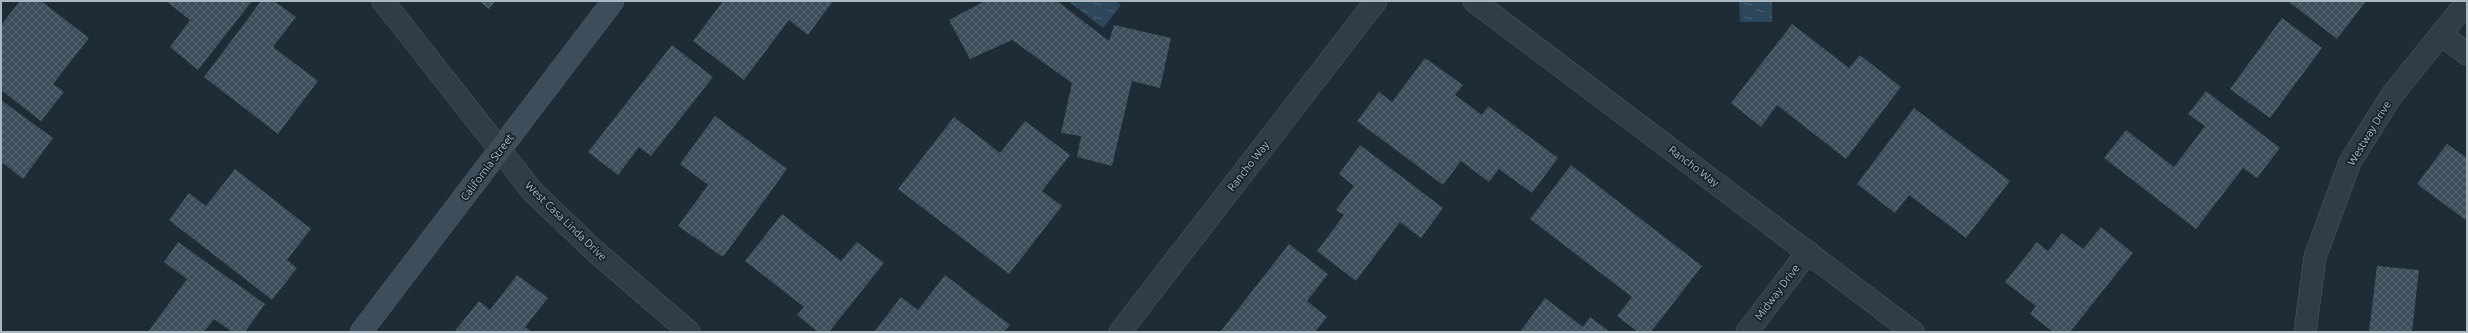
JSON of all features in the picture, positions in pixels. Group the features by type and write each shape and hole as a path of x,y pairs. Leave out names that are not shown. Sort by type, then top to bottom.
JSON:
{"street":[{"name":"West Casa Linda Drive","path":"383,1 533,192 596,252 689,332"},
{"name":"California Street","path":"360,332 613,1"},
{"name":"Rancho Way","path":"1120,332 1376,1"},
{"name":"Rancho Way","path":"1474,1 1913,332"},
{"name":"Westway Drive","path":"2304,332 2315,257 2350,162 2392,95 2467,2"},
{"path":"2442,34 2467,54"},
{"name":"Midway Drive","path":"1747,332 1808,252"}],"water":[{"path":"1068,1 1116,1 1121,5 1103,28"},
{"path":"1739,1 1772,1 1772,22 1740,22"}],"building":[{"path":"20,1 41,1 89,38 53,84 64,92 41,121 1,90 1,25"},
{"path":"166,1 252,1 198,70 170,47 190,20"},
{"path":"261,1 274,1 296,17 273,47 318,81 278,134 204,77"},
{"path":"479,1 495,1 489,9"},
{"path":"723,1 833,1 808,35 789,20 744,80 693,41"},
{"path":"985,1 1057,1 1109,41 1114,25 1171,38 1160,88 1132,81 1112,166 1077,157 1081,136 1061,133 1072,83 1012,40 970,59 949,20"},
{"path":"2288,1 2366,1 2337,39"},
{"path":"2282,18 2322,48 2270,118 2230,89"},
{"path":"1792,24 1849,68 1860,55 1901,87 1846,159 1777,105 1761,127 1731,103"},
{"path":"672,45 713,77 651,156 639,147 618,175 588,152"},
{"path":"1425,58 1463,85 1455,95 1482,115 1488,106 1558,158 1532,193 1499,169 1489,182 1461,161 1443,185 1357,121 1379,92 1392,102"},
{"path":"2206,91 2280,148 2257,178 2243,168 2196,229 2104,158 2126,130 2174,167 2205,126 2188,114"},
{"path":"1,100 53,138 23,179 3,163 1,166"},
{"path":"1914,108 2010,181 1966,238 1909,195 1895,213 1857,184"},
{"path":"715,116 787,169 723,257 678,226 708,185 680,164"},
{"path":"954,117 1000,153 1025,121 1070,155 1042,191 1062,206 1009,274 898,189"},
{"path":"2447,144 2467,158 2467,221 2417,184"},
{"path":"1360,145 1443,208 1421,238 1400,222 1356,281 1317,251 1344,215 1336,210 1354,186 1339,174"},
{"path":"1571,165 1702,266 1651,332 1638,332 1617,316 1632,297 1530,219"},
{"path":"235,169 311,229 287,260 297,268 272,300 169,220 189,193 206,206"},
{"path":"782,214 841,261 857,242 884,263 829,332 818,332 797,315 804,307 745,261"},
{"path":"2101,227 2133,253 2070,332 2053,332 2030,314 2036,306 2005,282 2037,242 2048,251 2062,233 2083,249"},
{"path":"178,242 265,304 245,332 232,332 214,319 204,332 148,332 187,279 164,262"},
{"path":"1289,244 1328,274 1307,301 1327,317 1315,332 1220,332"},
{"path":"2377,266 2419,270 2412,332 2369,332"},
{"path":"517,275 548,298 525,327 532,332 454,332 479,301 490,310"},
{"path":"945,275 1010,325 1004,332 874,332 901,297 918,310"},
{"path":"1545,298 1583,327 1590,317 1610,332 1520,332"}]}
